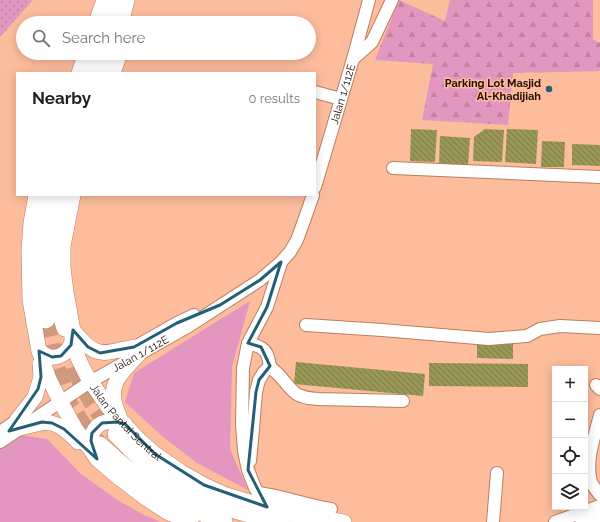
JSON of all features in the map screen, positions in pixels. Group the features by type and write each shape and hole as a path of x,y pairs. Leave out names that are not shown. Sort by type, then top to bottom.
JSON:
{"highway":[{"path":"108,16 111,0"},
{"path":"122,16 126,0"},
{"path":"91,72 95,60"},
{"path":"104,72 108,60"},
{"path":"46,320 41,265 43,221 48,196"},
{"path":"64,196 59,220 56,261 60,310 69,329"},
{"path":"120,429 141,459 160,476 195,496 225,506 276,513 318,522"},
{"path":"98,452 126,468 162,493 188,507 224,522"}],"main road":[{"path":"98,16 104,0"},
{"path":"130,16 134,0"},
{"path":"79,72 84,60"},
{"path":"113,72 118,60"},
{"path":"18,424 35,397 41,377 39,351 29,287 29,244 36,196"},
{"name":"Jalan Pantai Sentral","path":"73,196 64,246 63,268 69,329 78,358 88,379 108,407 120,429"},
{"path":"39,351 47,356 61,356 71,345 69,329"},
{"path":"69,329 88,347 100,353 137,350"},
{"path":"120,429 113,397 114,386 137,350"},
{"path":"39,351 49,379 75,428 98,452 118,477 167,512 191,522"},
{"path":"98,452 91,441 92,433 97,426 109,421 117,422 120,429"},
{"path":"18,424 42,422 52,423 64,429 98,452"},
{"path":"583,522 588,520 600,510"},
{"path":"276,513 344,522"}],"street":[{"name":"Jalan 1/112E","path":"316,184 369,0"},
{"path":"353,59 372,42 392,0"},
{"path":"316,92 341,99"},
{"path":"393,168 600,176"},
{"name":"Jalan 1/112E","path":"18,424 88,379 137,350 177,322 220,305 260,280 290,252 297,240 312,196"},
{"path":"276,513 255,488 248,470 244,451 242,424 243,368 248,343 267,307 281,262"},
{"path":"306,325 489,339 527,336 540,329 560,326 600,328"},
{"path":"248,343 261,347 266,352 270,366 292,391 306,398 403,401"},
{"path":"248,470 254,429 256,392 259,380 270,366"},
{"path":"600,415 589,459 592,483 600,495"},
{"path":"0,432 18,424"},
{"path":"0,442 18,424"},
{"path":"493,522 497,473"},
{"path":"259,493 331,510"},
{"path":"554,522 600,506"}],"highlighted area":[{"path":"281,262 267,307 248,343 261,347 270,366 259,380 256,392 248,470 267,507 204,485 155,454 125,424 117,422 102,423 92,433 91,441 97,459 64,429 52,423 42,422 9,431 38,389 41,377 39,351 52,357 61,356 71,345 73,330 88,347 100,353 134,347 177,323 220,305 260,280"}],"green space":[{"path":"0,0 33,0 19,16 16,16 16,19 0,37"},
{"path":"399,0 445,21 450,0 593,0 593,39 600,43 600,71 513,73 508,125 422,120 433,64 375,60"},
{"path":"250,301 232,367 230,449 248,490 197,463 162,436 125,402 134,373"},
{"path":"21,435 47,439 81,474 119,501 144,515 161,522 0,522 0,449"}],"building":[{"path":"411,129 437,130 435,162 410,161"},
{"path":"485,129 504,130 502,162 473,161 474,137"},
{"path":"507,129 538,130 536,164 505,162"},
{"path":"440,136 470,138 468,166 439,165"},
{"path":"542,141 565,142 564,167 541,167"},
{"path":"572,144 600,145 600,166 572,165"},
{"path":"477,342 513,343 513,359 477,358"},
{"path":"296,362 425,374 423,396 294,384"},
{"path":"429,363 528,364 528,387 429,386"}],"tunnel":[{"path":"46,320 57,368 69,403 83,425 100,445"},
{"path":"68,342 73,364 82,385 102,417 115,433"}],"place":[{"name":"Parking Lot Masjid Al-Khadijiah","path":"549,89"}]}
